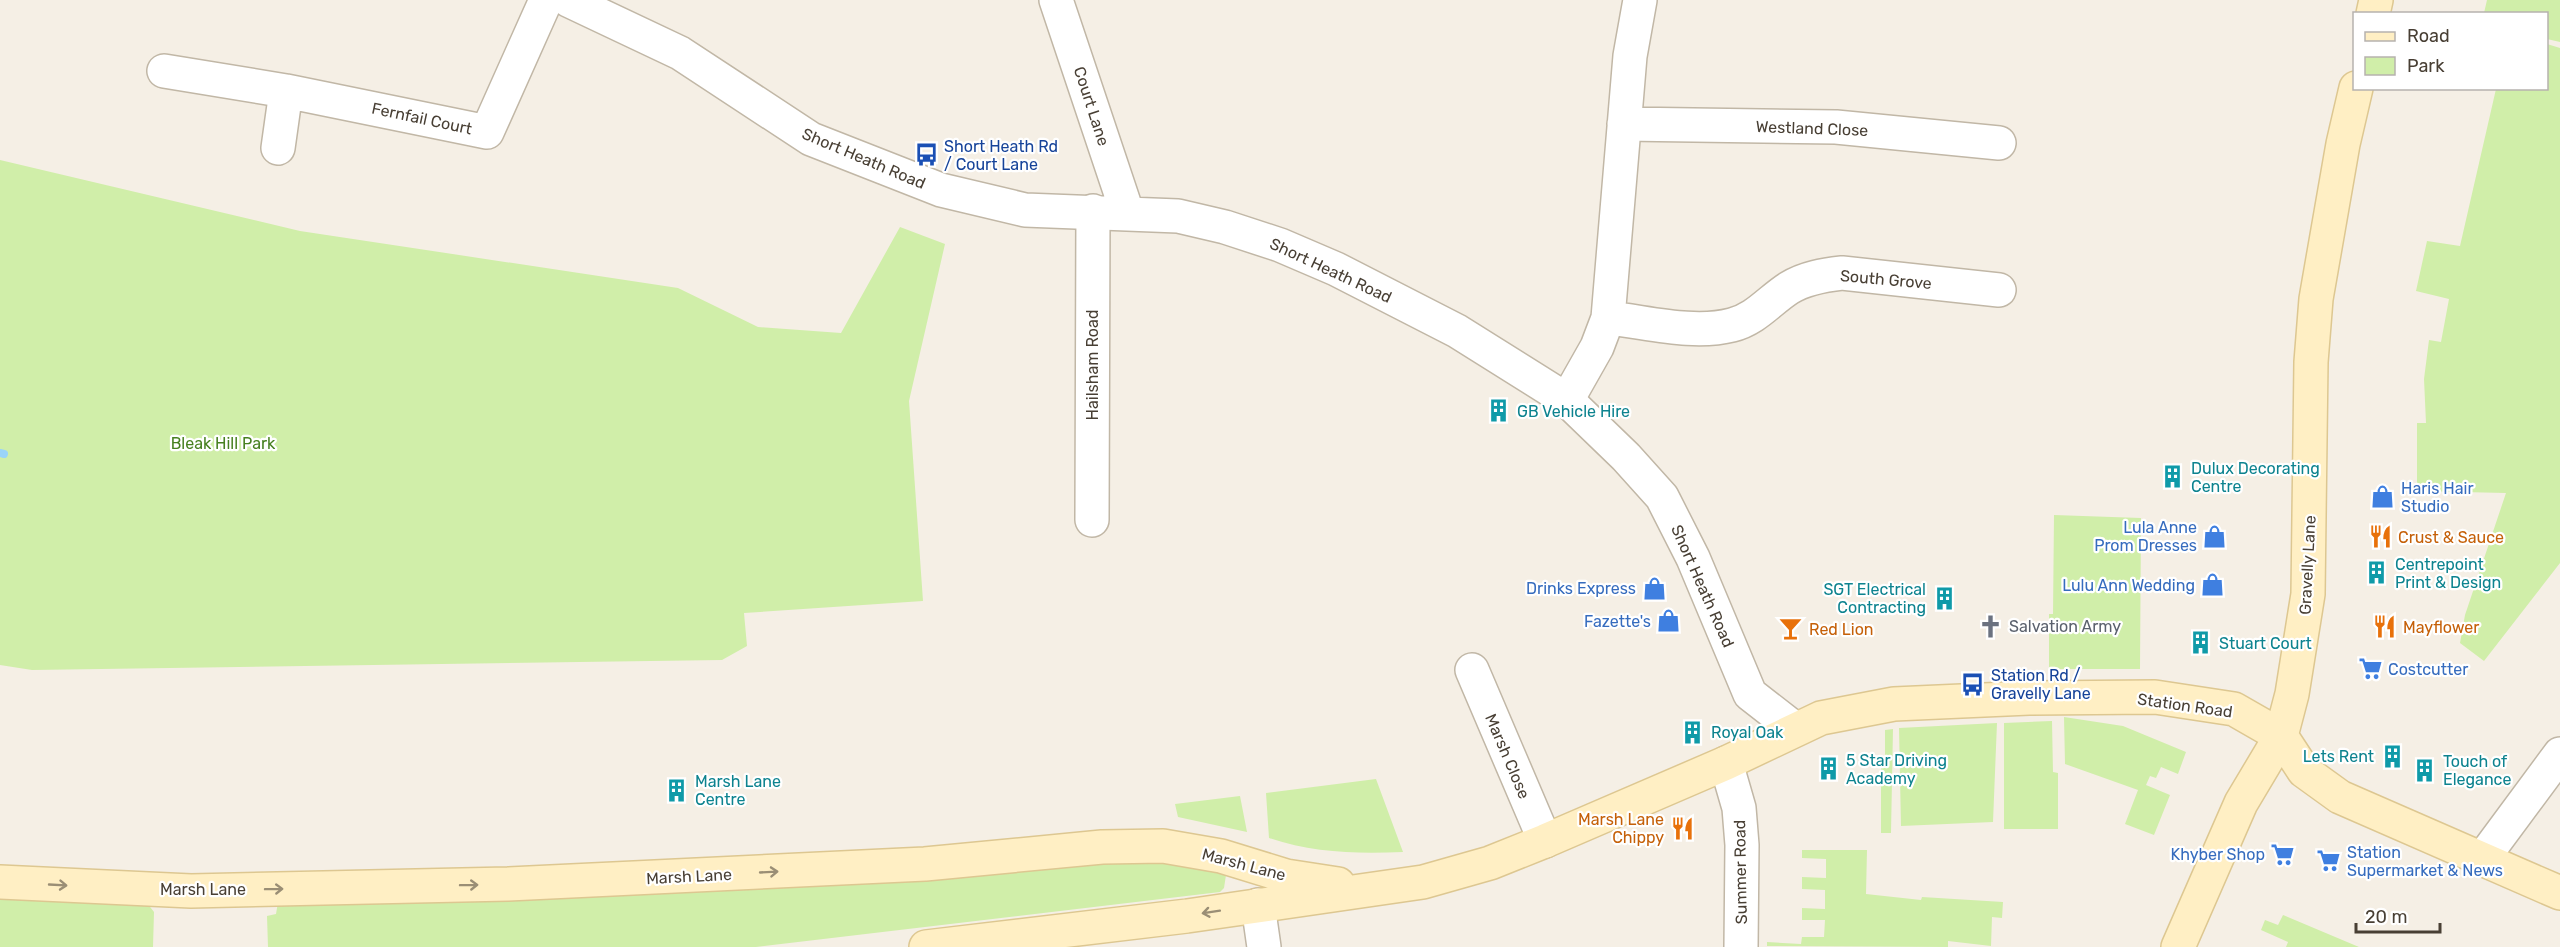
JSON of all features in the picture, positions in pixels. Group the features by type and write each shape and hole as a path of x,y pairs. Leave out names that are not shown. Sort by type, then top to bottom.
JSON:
{"main road":[{"name":"Gravelly Lane","path":"2178,947 2241,803 2281,736 2292,694 2308,594 2311,362 2316,299 2343,144 2356,90"},
{"name":"Station Road","path":"1795,729 1821,718 1853,710 1894,704 2029,698 2155,697 2234,709 2281,736 2304,771 2340,797 2483,858 2560,894"},
{"name":"Marsh Lane","path":"926,947 1258,905 1457,874 1545,841 1726,763 1795,729"},
{"name":"Marsh Lane","path":"0,882 191,891 508,884 925,864 1102,847 1163,846 1221,855 1286,876 1372,889"}],"street":[{"name":"Fernfail Court","path":"164,71 286,91 487,132 546,0"},
{"name":"Short Heath Road","path":"568,0 680,53 811,139 941,190 1025,210 1127,212 1178,216 1280,244 1336,269 1457,331 1567,400 1626,457 1662,497 1693,558 1749,694 1795,729"},
{"name":"Court Lane","path":"1056,0 1127,212"},
{"path":"1567,400 1598,346 1608,318 1630,56 1640,0"},
{"path":"278,148 286,91"},
{"name":"Westland Close","path":"1624,123 1836,127 1999,143"},
{"name":"Hailsham Road","path":"1092,520 1093,211"},
{"name":"South Grove","path":"1608,318 1699,328 1733,325 1767,308 1789,288 1819,276 1842,273 1999,290"},
{"name":"Marsh Close","path":"1472,670 1545,841"},
{"path":"2483,858 2560,754"},
{"name":"Summer Road","path":"1726,763 1739,808 1742,845 1741,947"},
{"path":"1258,905 1264,947"}],"green space":[{"path":"2487,0 2560,0 2560,42 2548,39 2548,12 2484,12"},
{"path":"2548,44 2560,48 2560,563 2484,661 2460,643 2465,615 2506,493 2417,491 2417,423 2426,423 2424,379 2429,340 2441,342 2449,299 2416,291 2427,241 2460,246 2496,90 2548,90"},
{"name":"Bleak Hill Park","path":"0,160 300,231 678,288 758,327 841,333 900,227 945,244 909,401 923,601 744,613 747,646 722,660 32,670 0,665"},
{"path":"2054,515 2141,518 2140,669 2049,669 2049,614 2053,614"},
{"path":"2064,717 2123,726 2186,752 2178,774 2161,767 2156,778 2150,776 2146,785 2170,795 2154,835 2125,824 2138,790 2065,764"},
{"path":"2052,721 2053,772 2058,773 2058,829 2004,829 2004,723"},
{"path":"1997,723 1993,822 1901,826 1899,728"},
{"path":"1893,729 1891,833 1881,833 1881,765 1885,765 1885,730"},
{"path":"1376,779 1403,852 1318,850 1269,838 1266,793"},
{"path":"1240,796 1247,832 1178,817 1175,804"},
{"path":"1802,850 1867,850 1866,894 1921,900 1922,897 2003,902 2002,918 1992,917 1991,946 1948,941 1948,947 1767,946 1767,942 1801,944 1802,937 1824,937 1825,920 1802,920 1802,908 1825,909 1825,890 1802,889 1802,877 1826,878 1826,859 1802,858"},
{"path":"1140,857 1220,870 1226,875 1224,888 1220,892 756,947 268,947 267,916 276,914 278,902"},
{"path":"0,891 147,903 154,912 153,947 0,947"},
{"path":"2283,915 2359,947 2286,947 2288,942 2261,930 2265,920 2278,925"}],"waterway":[{"path":"0,453 4,454"}],"place":[{"name":"Short Heath Rd / Court Lane","path":"926,155"},
{"name":"GB Vehicle Hire","path":"1499,411"},
{"name":"Dulux Decorating Centre","path":"2173,477"},
{"name":"Haris Hair Studio","path":"2383,497"},
{"name":"Lula Anne Prom Dresses","path":"2215,536"},
{"name":"Crust & Sauce","path":"2380,537"},
{"name":"Centrepoint Print & Design","path":"2377,573"},
{"name":"Lulu Ann Wedding","path":"2213,585"},
{"name":"Drinks Express","path":"1654,588"},
{"name":"SGT Electrical Contracting","path":"1944,598"},
{"name":"Fazette's","path":"1669,621"},
{"name":"Salvation Army","path":"1991,626"},
{"name":"Mayflower","path":"2385,627"},
{"name":"Red Lion","path":"1791,629"},
{"name":"Stuart Court","path":"2201,643"},
{"name":"Costcutter","path":"2370,669"},
{"name":"Station Rd / Gravelly Lane","path":"1973,684"},
{"name":"Royal Oak","path":"1693,732"},
{"name":"Lets Rent","path":"2392,756"},
{"name":"5 Star Driving Academy","path":"1828,769"},
{"name":"Touch of Elegance","path":"2425,770"},
{"name":"Marsh Lane Centre","path":"677,790"},
{"name":"Marsh Lane Chippy","path":"1682,828"},
{"name":"Khyber Shop","path":"2283,854"},
{"name":"Station Supermarket & News","path":"2329,861"}]}
